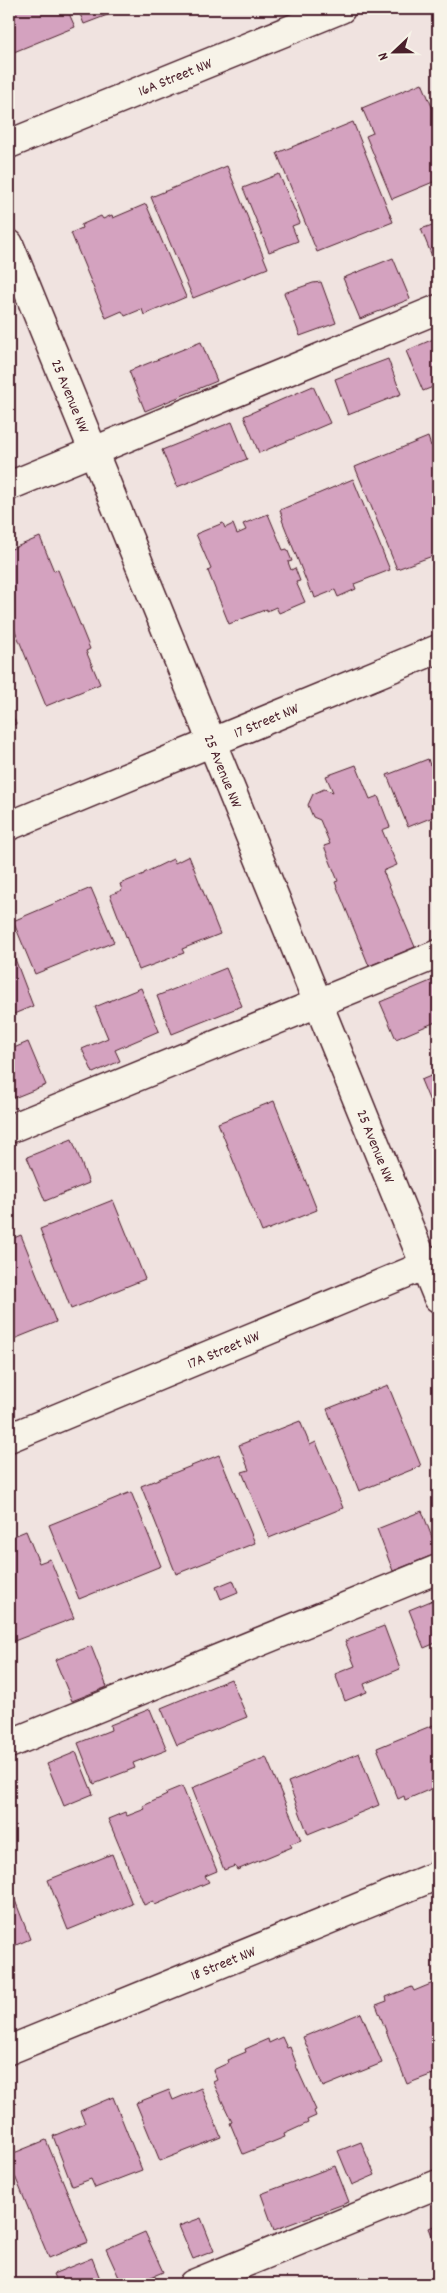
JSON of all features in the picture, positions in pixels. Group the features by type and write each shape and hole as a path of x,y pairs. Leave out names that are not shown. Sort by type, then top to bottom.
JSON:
{"street":[{"name":"16A Street NW","path":"9,144 340,9"},
{"name":"25 Avenue NW","path":"9,244 319,1002 432,1262 438,1298"},
{"path":"9,486 438,309"},
{"name":"17 Street NW","path":"9,826 438,650"},
{"path":"9,1130 438,954"},
{"name":"17A Street NW","path":"9,1438 432,1262"},
{"path":"9,1744 438,1569"},
{"name":"18 Street NW","path":"9,2050 438,1875"},
{"path":"193,2284 438,2184"}],"building":[{"path":"9,9 67,9 75,27 9,54"},
{"path":"78,9 123,9 84,24"},
{"path":"422,83 433,109 438,107 438,180 392,199 366,136 373,133 362,108"},
{"path":"353,122 393,222 317,252 277,153"},
{"path":"227,166 268,268 193,298 151,197"},
{"path":"279,174 300,223 292,226 298,241 269,252 243,188"},
{"path":"146,204 186,297 144,315 142,309 125,316 122,311 106,318 71,233 82,228 81,225 101,216 103,219 112,215 113,218"},
{"path":"438,223 438,271 421,229"},
{"path":"393,258 410,299 360,319 343,278"},
{"path":"321,282 336,323 300,336 284,293"},
{"path":"438,337 438,385 423,391 406,351"},
{"path":"201,342 217,381 145,411 129,371"},
{"path":"388,359 401,394 348,415 335,379"},
{"path":"313,386 330,423 259,453 244,416"},
{"path":"232,422 247,459 177,487 162,450"},
{"path":"428,437 431,446 435,444 438,451 438,554 397,569 355,467"},
{"path":"353,479 390,570 354,584 356,589 338,597 335,590 315,598 313,592 311,593 282,520 280,510"},
{"path":"268,514 283,550 287,549 292,561 288,562 291,570 295,568 300,581 296,582 305,602 279,613 276,607 267,611 267,609 229,624 208,571 211,569 196,534 223,523 225,528 233,524 237,534 246,530 243,524"},
{"path":"40,537 54,571 58,570 90,649 86,651 100,684 46,706 9,616 9,550"},
{"path":"9,675 14,689 9,691"},
{"path":"9,706 16,724 9,727"},
{"path":"428,759 430,765 438,762 438,815 408,827 387,775"},
{"path":"356,765 370,799 378,796 390,827 382,830 397,865 383,871 415,947 369,966 335,882 338,881 324,846 330,844 320,820 313,817 308,805 313,794 324,789 333,792 326,776"},
{"path":"189,856 220,934 182,949 184,953 139,970 110,895 122,890 120,884 173,859 175,863"},
{"path":"91,888 114,942 35,974 13,921"},
{"path":"9,943 33,1006 9,1016"},
{"path":"226,968 242,1006 172,1034 157,996"},
{"path":"433,980 438,994 438,1021 396,1039 380,1002"},
{"path":"141,988 159,1031 115,1050 120,1061 93,1073 82,1049 108,1038 95,1007"},
{"path":"28,1042 46,1085 9,1100 9,1050"},
{"path":"438,1073 438,1121 421,1080"},
{"path":"274,1101 317,1210 262,1232 218,1123"},
{"path":"72,1139 89,1183 45,1201 27,1157"},
{"path":"113,1200 145,1279 71,1309 40,1229"},
{"path":"21,1235 56,1322 9,1341 9,1240"},
{"path":"388,1385 421,1466 359,1491 327,1409"},
{"path":"300,1421 310,1445 316,1442 343,1508 269,1538 242,1472 249,1470 239,1445"},
{"path":"219,1455 255,1543 176,1574 141,1486"},
{"path":"131,1492 161,1566 79,1599 49,1525"},
{"path":"422,1511 438,1553 393,1571 377,1529"},
{"path":"26,1531 39,1563 50,1559 74,1618 9,1643 9,1538"},
{"path":"233,1580 238,1592 221,1599 216,1587"},
{"path":"438,1598 438,1642 424,1648 409,1610"},
{"path":"384,1626 400,1669 364,1684 367,1692 345,1701 335,1674 355,1666 345,1641"},
{"path":"91,1646 107,1687 72,1701 55,1660"},
{"path":"231,1679 247,1717 177,1745 161,1708"},
{"path":"150,1709 167,1750 133,1763 135,1768 94,1784 78,1743 111,1730 110,1725"},
{"path":"438,1723 438,1786 405,1800 404,1796 398,1799 377,1748"},
{"path":"76,1752 93,1794 64,1806 47,1764"},
{"path":"359,1753 379,1805 308,1834 288,1782"},
{"path":"266,1757 301,1840 290,1844 292,1847 237,1870 235,1866 224,1870 192,1788"},
{"path":"182,1786 217,1871 205,1876 209,1882 155,1905 153,1901 144,1905 108,1819 125,1812 127,1816 145,1809 143,1806 167,1795 165,1793"},
{"path":"112,1854 132,1904 68,1930 48,1880"},
{"path":"11,1890 30,1939 9,1948 9,1891"},
{"path":"438,1981 438,2072 407,2084 376,2005 387,2001 386,1997 412,1987 414,1991"},
{"path":"361,2013 382,2063 323,2087 303,2037"},
{"path":"282,2037 287,2048 290,2047 296,2066 316,2110 314,2111 316,2116 307,2120 308,2123 284,2134 285,2137 243,2154 230,2123 232,2122 213,2082 217,2080 213,2070 228,2063 227,2060 246,2052 245,2049 268,2039 269,2043"},
{"path":"201,2088 221,2137 160,2161 136,2103 169,2090 173,2100"},
{"path":"113,2097 142,2170 95,2188 91,2179 72,2186 53,2136 85,2123 80,2111"},
{"path":"438,2125 438,2150 430,2128"},
{"path":"46,2140 88,2242 49,2258 9,2162 9,2155"},
{"path":"361,2142 375,2175 352,2185 338,2151"},
{"path":"335,2166 349,2202 274,2230 261,2194"},
{"path":"201,2218 214,2251 193,2259 179,2226"},
{"path":"438,2224 438,2251 429,2228"},
{"path":"145,2232 163,2272 134,2284 122,2284 106,2249"},
{"path":"92,2258 102,2284 57,2284 53,2274"}]}
